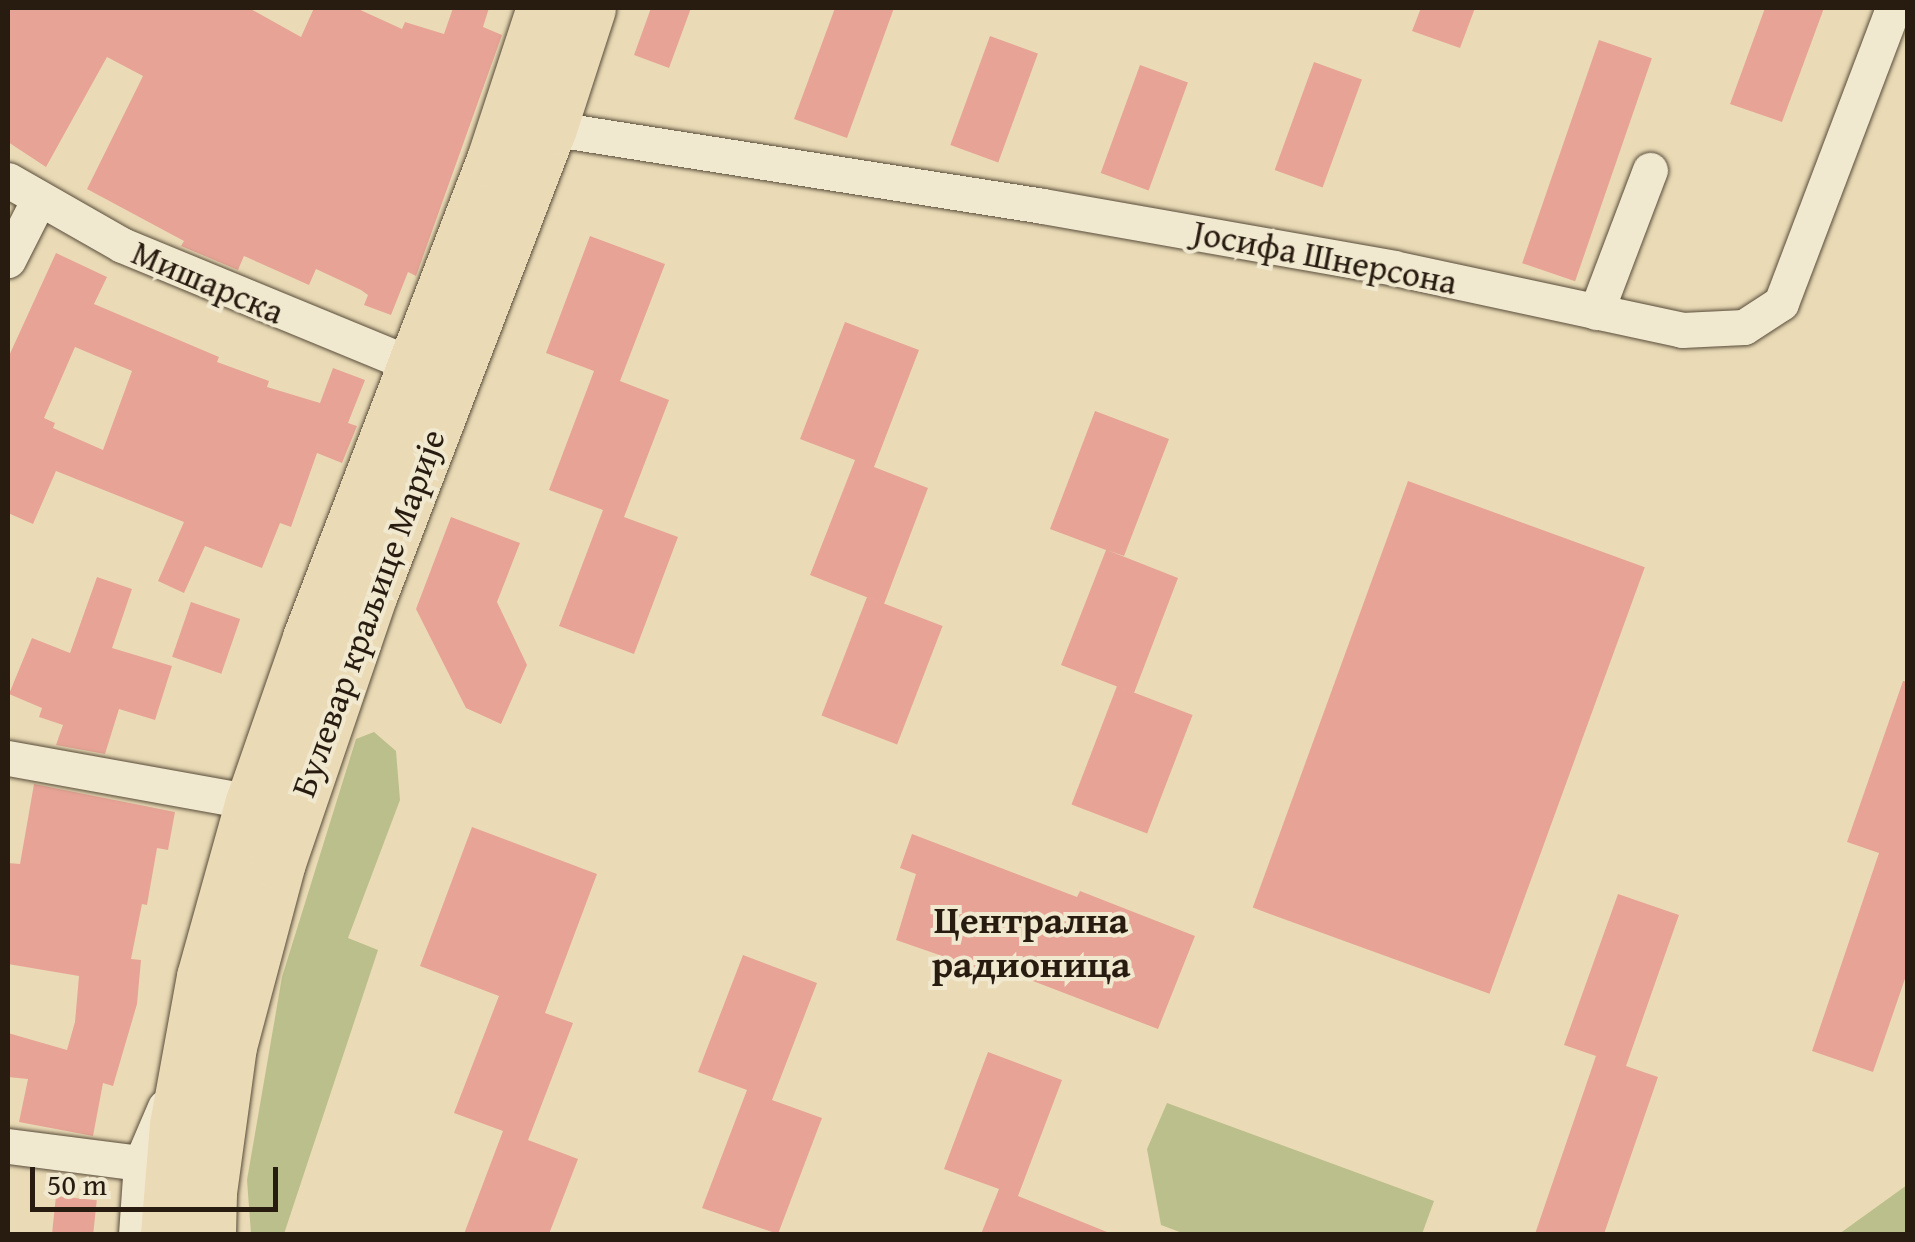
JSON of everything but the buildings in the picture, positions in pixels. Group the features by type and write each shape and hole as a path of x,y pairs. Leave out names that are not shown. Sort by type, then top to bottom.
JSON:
{"main road":[{"name":"Булевар краљице Марије","path":"168,1234 177,1125 204,977 253,802 310,638 494,160 544,8"},
{"name":"Булевар краљице Марије","path":"208,1234 209,1192 230,1046 278,862 371,592 549,128 588,8"}],"street":[{"name":"Јосифа Шнерсона","path":"549,128 1375,264 1682,330 1744,328 1781,303 1894,8"},
{"path":"1596,312 1650,170"},
{"name":"Мишарска","path":"8,180 122,245 416,366"},
{"path":"8,260 39,198"},
{"path":"8,758 253,802"},
{"path":"136,1234 141,1163 190,1051"},
{"path":"8,1146 141,1163"}],"green space":[{"path":"374,732 396,751 400,800 348,938 378,950 284,1234 251,1234 247,1180 282,977 356,739"},
{"path":"1167,1103 1434,1201 1422,1234 1185,1234 1161,1225 1147,1149"},
{"path":"1907,1185 1907,1234 1839,1234"}],"district":[{"name":"Централна радионица","path":"1031,942"}]}
